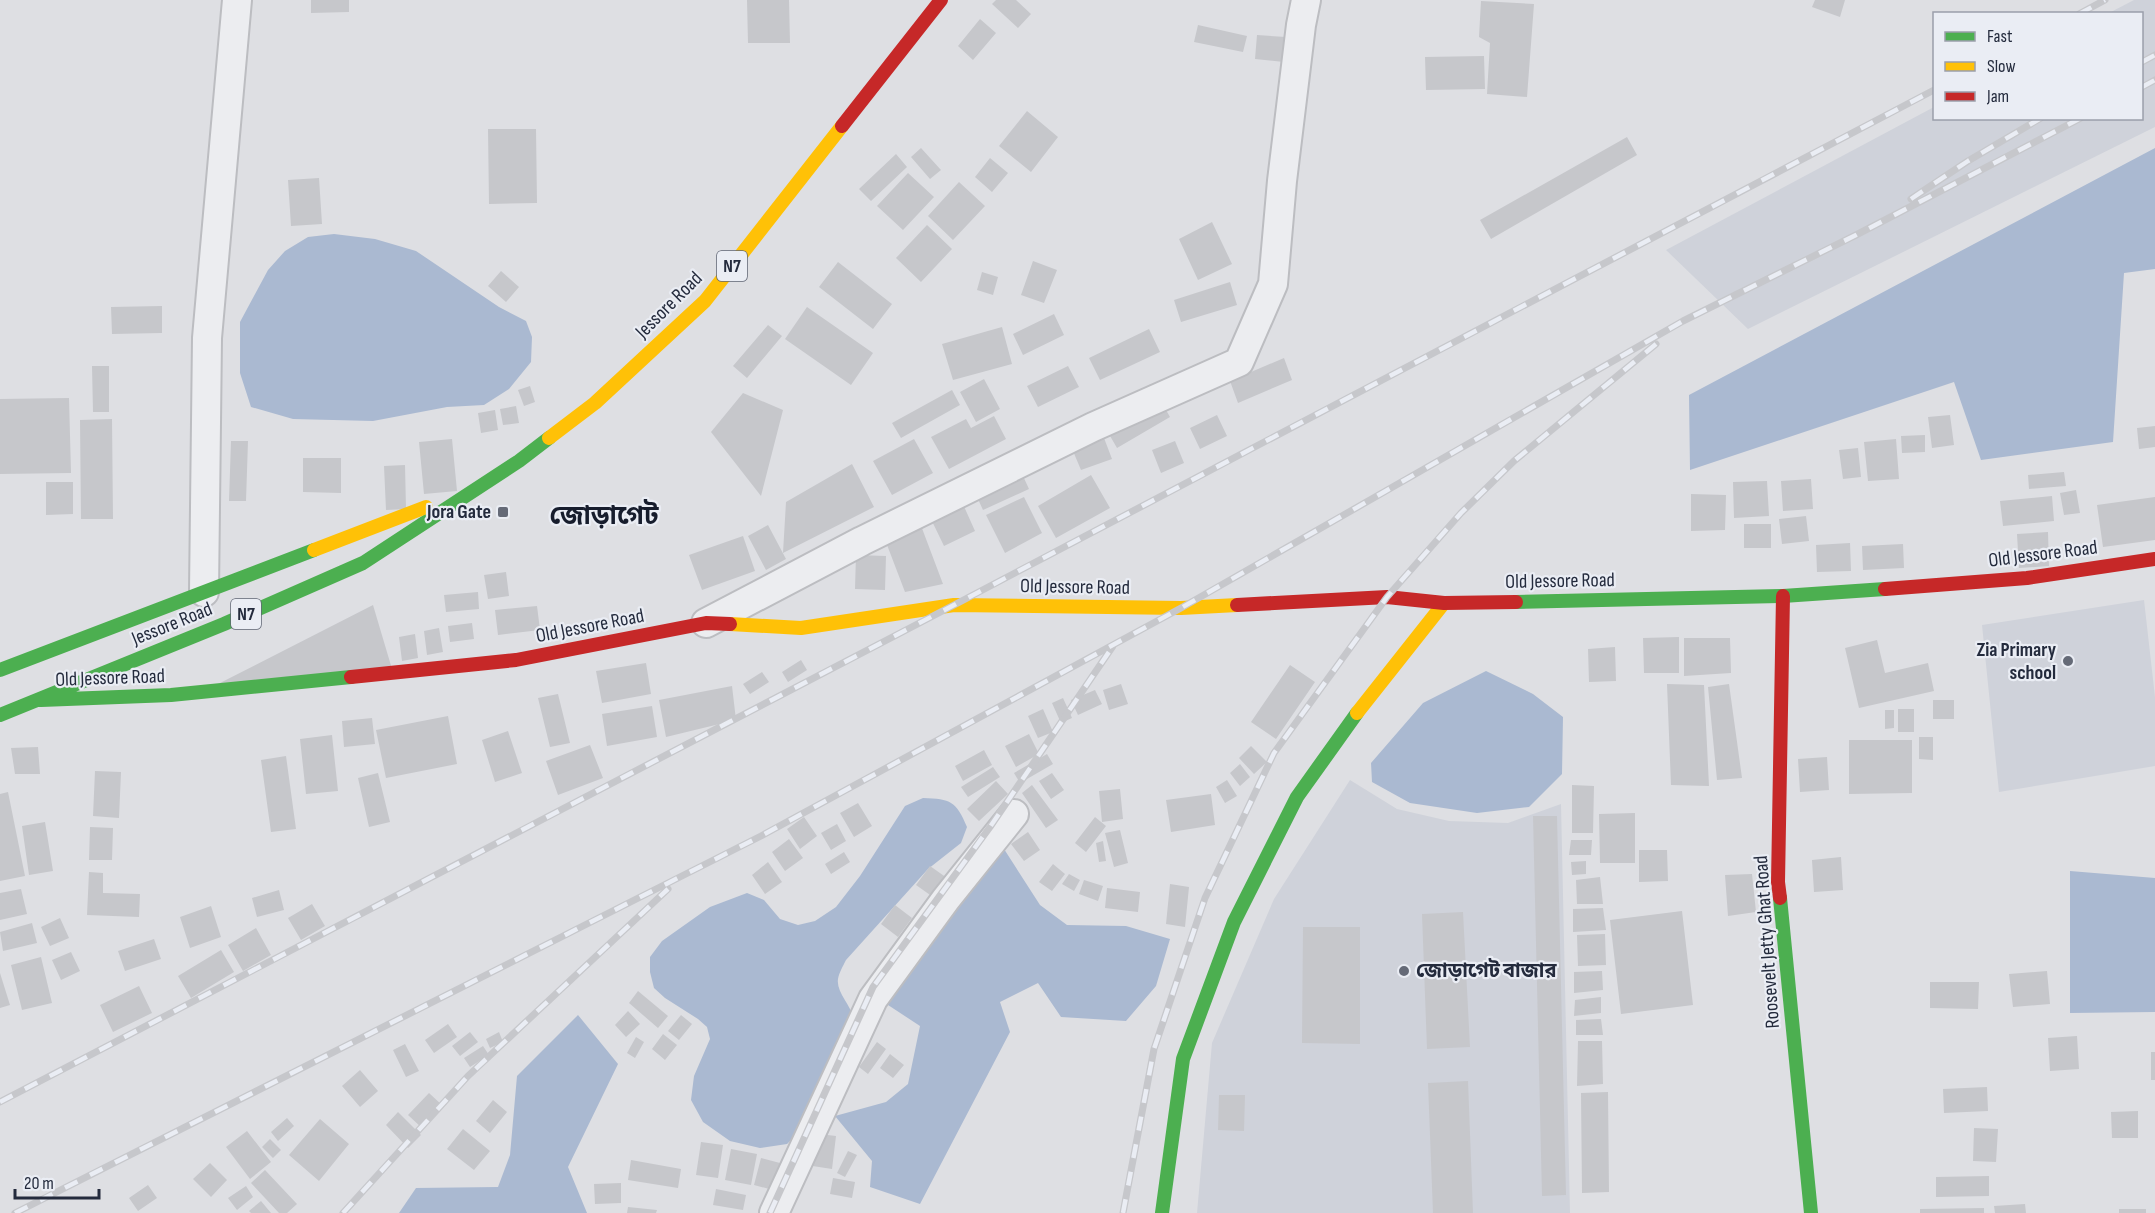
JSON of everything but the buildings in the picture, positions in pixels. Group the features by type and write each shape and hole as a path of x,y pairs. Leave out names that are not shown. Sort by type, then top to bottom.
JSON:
{"main road":[{"name":"Jessore Road","path":"0,715 224,624 363,563 519,462 595,403 705,301 941,0"},
{"name":"Jessore Road","path":"0,670 478,488"},
{"name":"Old Jessore Road","path":"0,700 171,695 516,660 706,623 801,628 954,605 1181,608 1387,597 1444,603 1783,596 2026,578 2155,559"},
{"name":"Roosevelt Jetty Ghat Road","path":"1783,596 1778,882 1811,1213"},
{"path":"1162,1213 1183,1059 1234,922 1297,797 1367,700 1444,603"}],"street":[{"path":"204,592 207,338 237,0"},
{"path":"706,623 862,541 1083,432 1239,362 1273,284 1282,181 1306,0"},
{"path":"774,1213 873,999 946,899 1014,814"}],"shaded area":[{"path":"2134,0 2155,0 2155,127 1748,329 1666,250 1933,108 1933,120 2143,120 2143,12 2111,12"},
{"name":"Zia Primary school","path":"2144,600 2155,697 2155,766 1999,792 1982,625"},
{"name":"জোড়াগেট বাজার","path":"1350,780 1397,809 1449,821 1508,823 1561,804 1570,1213 1197,1213 1212,1043 1274,899"}],"water":[{"path":"2155,148 2155,269 2124,273 2113,442 1981,460 1954,382 1690,470 1689,395"},
{"path":"334,234 375,239 416,251 499,307 526,321 532,337 531,362 509,389 484,405 447,407 373,421 293,419 251,407 240,373 240,322 268,270 285,251 308,237"},
{"path":"1486,671 1533,694 1563,717 1562,774 1529,807 1477,813 1410,803 1372,782 1371,763 1423,703"},
{"path":"923,798 940,799 951,803 956,807 967,827 961,843 928,869 846,960 839,974 838,984 854,1019 801,1130 787,1144 760,1148 730,1141 703,1122 691,1100 694,1076 710,1039 707,1027 654,988 650,972 650,957 662,941 710,907 747,893 764,900 780,919 798,925 815,921 836,907 860,876 905,806"},
{"path":"1004,849 1040,905 1067,925 1126,926 1170,939 1156,986 1126,1021 1061,1017 1038,983 1000,1002 1010,1032 920,1204 870,1187 872,1161 835,1116 886,1102 908,1084 920,1026 885,1003"},
{"path":"2070,871 2155,878 2155,1012 2070,1013"},
{"path":"578,1015 618,1064 568,1167 587,1213 399,1213 416,1188 498,1187 510,1155 517,1076"}],"railway":[{"path":"2083,12 2105,0"},
{"path":"2143,61 2155,55"},
{"path":"2143,86 2155,80"},
{"path":"0,1102 954,605 1933,91"},
{"path":"1911,199 1968,161 2038,120"},
{"path":"15,1213 761,836 1181,608 1683,321 1856,235 2077,120"},
{"path":"1123,1213 1154,1049 1205,898 1274,753 1387,597 1461,513 1514,461 1656,344"},
{"path":"770,1213 873,987 990,827 1113,646"},
{"path":"343,1213 468,1076 668,889"}],"traffic: fast":[{"path":"0,715 224,624 363,563 519,461 549,438"},
{"path":"0,670 314,550"},
{"path":"1516,602 1783,596 1885,589"},
{"path":"41,700 171,695 351,677"},
{"path":"1162,1213 1183,1059 1234,922 1297,797 1357,713"},
{"path":"1780,898 1811,1213"}],"traffic: slow":[{"path":"549,438 595,403 705,301 842,126"},
{"path":"314,550 426,507"},
{"path":"1357,713 1444,603"},
{"path":"730,624 801,628 954,605 1181,608 1237,605"}],"traffic: jam":[{"path":"842,126 941,0"},
{"path":"1885,589 2027,578 2155,559"},
{"path":"1780,898 1778,882 1783,596"},
{"path":"1237,605 1387,597 1444,603 1516,602"},
{"path":"351,677 516,660 706,623 730,624"}],"place":[{"name":"Jora Gate","path":"503,512"},
{"name":"Zia Primary school","path":"2068,661"},
{"name":"জোড়াগেট বাজার","path":"1404,971"}],"district":[{"name":"জোড়াগেট","path":"604,516"}]}
